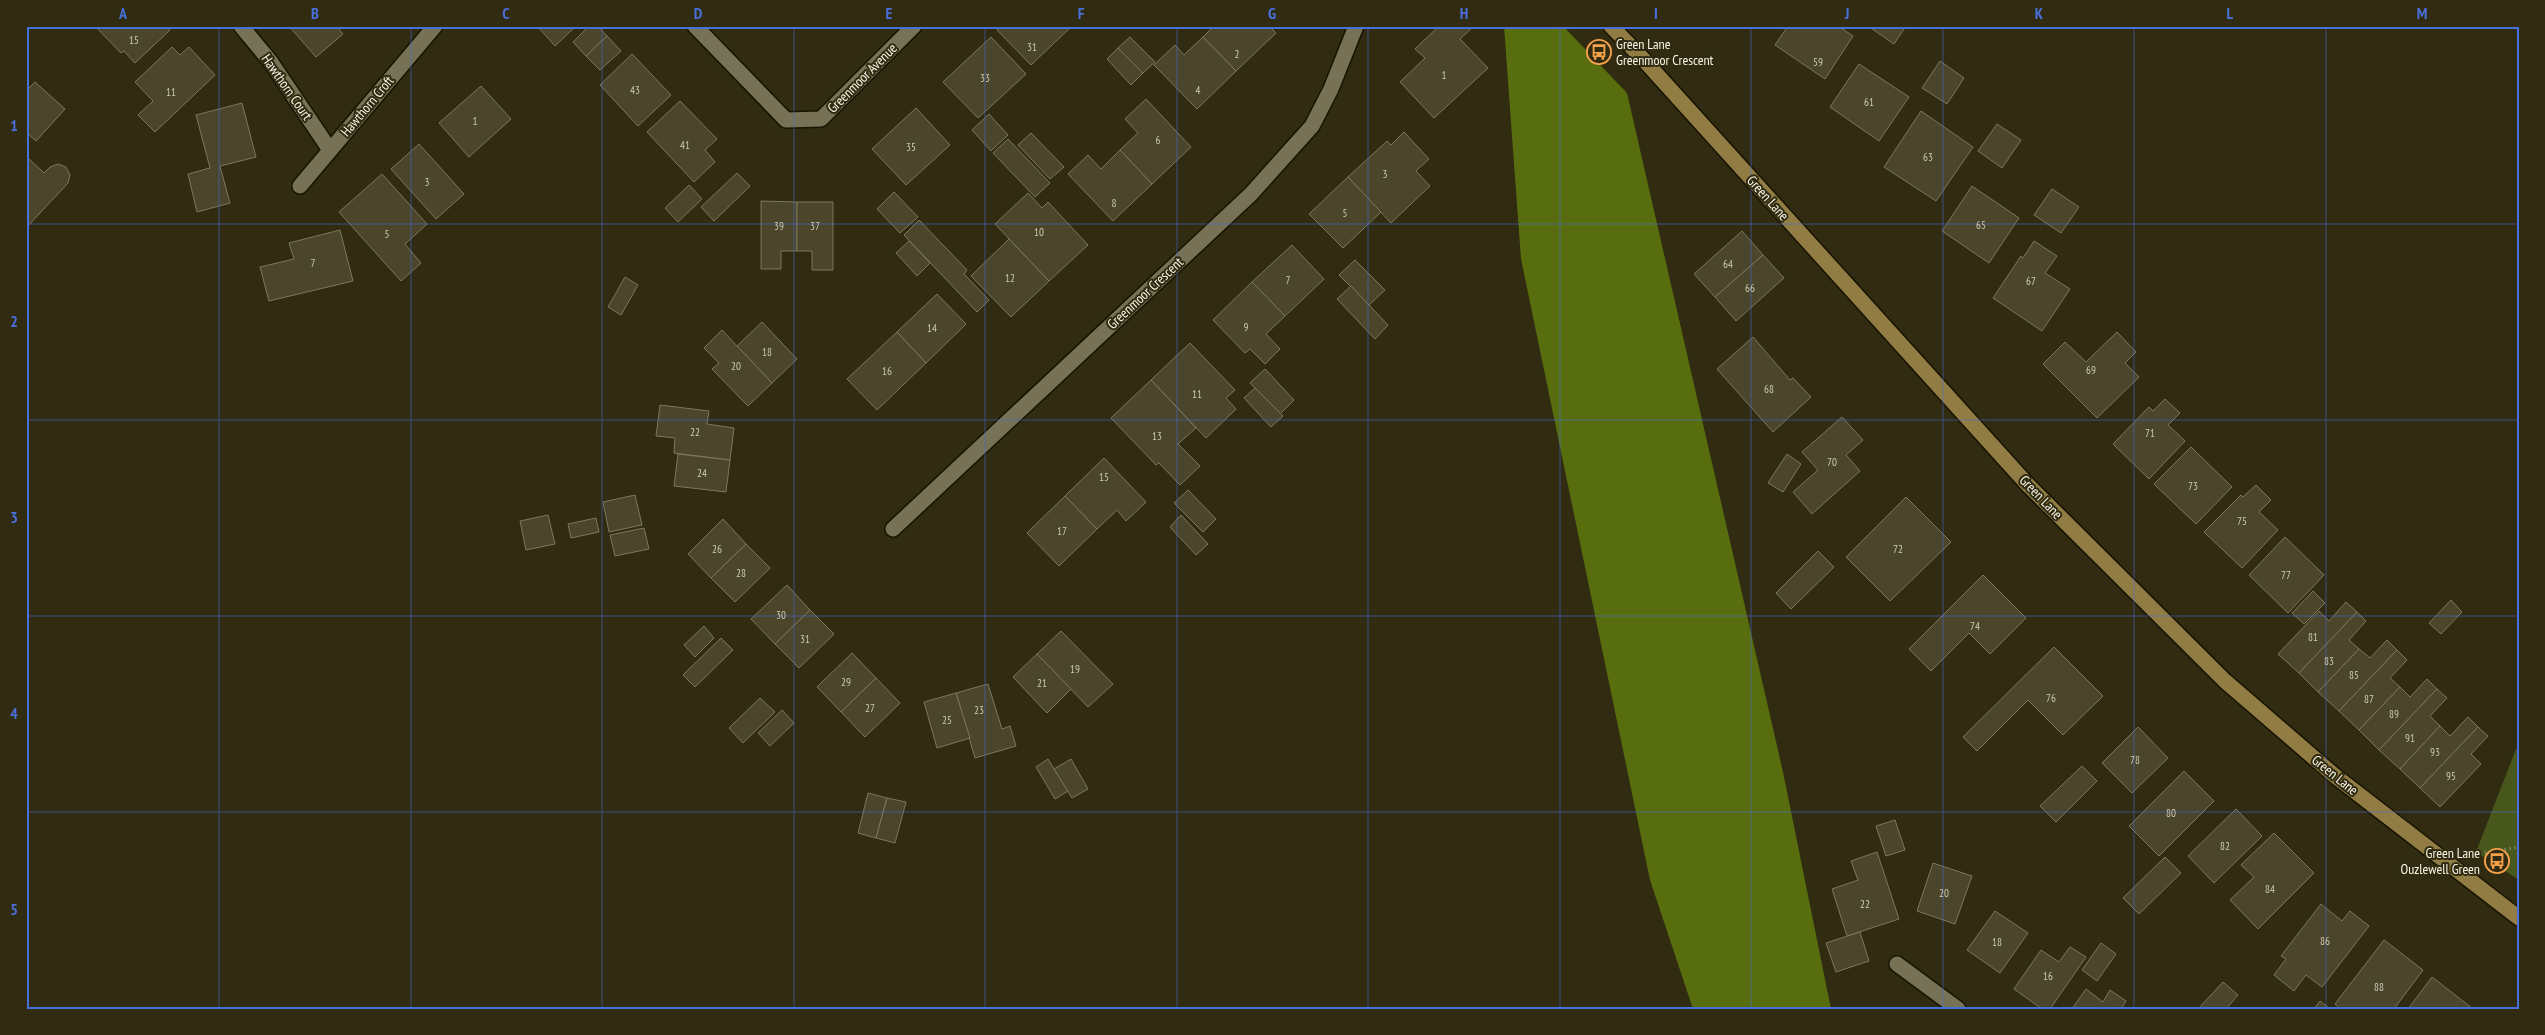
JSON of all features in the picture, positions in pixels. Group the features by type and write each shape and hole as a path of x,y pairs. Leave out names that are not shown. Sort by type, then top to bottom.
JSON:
{"main road":[{"name":"Green Lane","path":"1611,26 1654,71 2028,485 2225,681 2335,776 2519,918"}],"street":[{"name":"Hawthorn Court","path":"241,26 270,61 330,150"},
{"name":"Hawthorn Croft","path":"300,186 435,26"},
{"name":"Greenmoor Avenue","path":"695,26 786,120 821,120 914,26"},
{"name":"Greenmoor Crescent","path":"893,529 1251,194 1312,126 1330,89 1356,26"},
{"path":"1896,964 1952,1007"}],"green space":[{"path":"1504,26 1563,26 1627,93 1783,772 1831,1009 1693,1009 1650,880 1521,259"},
{"path":"2516,749 2519,751 2519,880 2476,852"}],"building":[{"path":"167,26 170,30 135,63 124,51 121,53 96,27"},
{"path":"289,26 336,26 343,34 316,57"},
{"path":"537,26 576,26 555,46"},
{"path":"589,26 598,26 607,36 586,56 573,42"},
{"path":"1001,26 1072,26 1031,65 997,30"},
{"path":"1214,26 1269,26 1276,33 1236,71 1203,37"},
{"path":"1439,26 1474,26 1460,39 1488,68 1434,118 1400,82 1425,58 1415,49"},
{"path":"1788,26 1838,26 1853,36 1825,79 1775,45"},
{"path":"1868,26 1906,26 1894,44"},
{"path":"607,36 621,51 600,70 586,56"},
{"path":"991,37 1026,74 978,118 943,82"},
{"path":"1130,37 1155,62 1143,73 1118,48"},
{"path":"1203,37 1236,71 1197,109 1154,65 1175,45 1184,55"},
{"path":"172,47 180,55 189,47 215,75 155,132 138,115 153,101 135,82"},
{"path":"1118,48 1143,73 1131,85 1107,59"},
{"path":"632,54 671,95 638,126 600,85"},
{"path":"1940,61 1964,78 1947,104 1922,88"},
{"path":"1859,64 1909,97 1879,141 1830,107"},
{"path":"35,82 65,109 36,141 26,132 26,91"},
{"path":"481,86 511,119 469,157 439,123"},
{"path":"1146,99 1191,147 1152,184 1120,150 1138,133 1125,119"},
{"path":"680,101 717,139 705,150 715,162 694,182 647,132"},
{"path":"242,103 256,157 220,166 230,203 197,212 188,174 210,168 196,115"},
{"path":"916,108 950,145 906,185 872,149"},
{"path":"1921,111 1973,147 1936,201 1884,167"},
{"path":"989,114 1008,135 991,151 972,130"},
{"path":"1997,124 2021,140 2002,168 1978,151"},
{"path":"1404,132 1429,159 1416,171 1430,186 1391,223 1348,177 1387,141 1391,145"},
{"path":"1031,133 1064,167 1050,179 1018,145"},
{"path":"1008,139 1050,183 1035,197 993,153"},
{"path":"419,144 464,194 436,219 391,169"},
{"path":"1120,150 1152,184 1113,221 1068,174 1088,155 1101,169"},
{"path":"26,156 44,173 50,167 58,164 66,167 70,175 68,183 26,228"},
{"path":"737,173 750,186 714,221 701,207"},
{"path":"382,174 427,224 405,244 421,263 401,281 339,212"},
{"path":"1348,177 1381,212 1343,248 1309,214"},
{"path":"689,185 702,199 678,222 665,208"},
{"path":"1972,186 2019,218 1989,263 1942,231"},
{"path":"2052,189 2079,207 2061,233 2034,215"},
{"path":"894,192 918,217 900,233 877,209"},
{"path":"1028,193 1042,208 1048,202 1088,245 1049,281 995,224"},
{"path":"761,201 797,202 797,251 781,251 781,269 761,269"},
{"path":"797,202 833,202 833,270 812,270 812,251 797,251"},
{"path":"919,220 967,270 964,274 989,300 977,312 904,235"},
{"path":"340,230 353,281 269,301 260,267 294,259 289,243"},
{"path":"1742,231 1763,255 1715,297 1694,274"},
{"path":"1009,239 1049,281 1011,317 971,276"},
{"path":"909,241 930,263 917,276 896,253"},
{"path":"2034,241 2057,256 2045,273 2070,289 2042,331 1993,298 2021,256 2023,258"},
{"path":"1292,245 1324,279 1285,316 1252,282"},
{"path":"1763,255 1784,278 1736,321 1715,297"},
{"path":"1355,260 1385,290 1369,305 1339,275"},
{"path":"625,277 638,285 621,315 608,307"},
{"path":"1252,282 1285,316 1266,334 1280,349 1265,364 1250,349 1245,353 1213,320"},
{"path":"1351,286 1388,325 1375,339 1337,299"},
{"path":"937,294 966,324 926,363 897,332"},
{"path":"762,322 797,359 772,383 737,346"},
{"path":"722,330 772,383 748,406 712,369 719,363 704,348"},
{"path":"897,332 926,363 877,410 847,379"},
{"path":"2117,332 2136,352 2125,363 2139,377 2097,418 2043,364 2065,342 2086,362"},
{"path":"1753,337 1790,380 1793,378 1811,397 1773,432 1717,369"},
{"path":"1190,343 1235,390 1226,398 1236,409 1206,438 1151,380"},
{"path":"1265,369 1294,400 1280,414 1250,383"},
{"path":"1151,380 1196,428 1178,444 1200,466 1180,485 1159,463 1156,465 1111,418"},
{"path":"1255,388 1283,416 1271,427 1244,398"},
{"path":"2165,399 2180,413 2168,425 2185,441 2149,479 2113,444 2149,407 2153,411"},
{"path":"660,405 709,411 707,424 734,428 730,460 674,453 675,438 656,436"},
{"path":"1842,417 1863,440 1846,455 1860,471 1812,514 1793,492 1818,470 1802,452"},
{"path":"2191,447 2232,487 2196,524 2154,484"},
{"path":"678,454 730,460 726,492 674,486"},
{"path":"1787,454 1801,464 1783,492 1768,483"},
{"path":"1104,458 1146,502 1126,521 1117,510 1097,529 1065,496"},
{"path":"2256,485 2271,500 2259,512 2278,530 2242,568 2204,532 2241,495 2243,497"},
{"path":"1188,490 1216,519 1203,532 1174,503"},
{"path":"635,495 642,525 609,532 603,502"},
{"path":"1065,496 1097,529 1059,566 1027,533"},
{"path":"1906,497 1951,542 1890,601 1846,557"},
{"path":"548,515 555,544 526,550 520,521"},
{"path":"1181,515 1208,544 1196,555 1170,527"},
{"path":"596,518 599,532 571,538 568,524"},
{"path":"723,519 746,544 711,578 688,554"},
{"path":"644,528 649,549 615,556 610,535"},
{"path":"2285,537 2324,575 2288,613 2249,575"},
{"path":"746,544 770,568 735,602 711,578"},
{"path":"1818,551 1834,567 1791,609 1776,593"},
{"path":"1983,575 2026,618 1990,654 1969,633 1931,671 1909,649"},
{"path":"787,585 810,610 775,644 751,619"},
{"path":"2313,591 2325,603 2304,624 2292,613"},
{"path":"2451,600 2462,612 2441,634 2429,623"},
{"path":"2346,602 2357,612 2299,673 2278,654 2319,611 2329,621"},
{"path":"810,610 834,634 799,668 775,644"},
{"path":"2357,612 2366,621 2349,640 2359,649 2318,692 2299,673"},
{"path":"704,626 714,638 695,657 684,645"},
{"path":"1061,631 1113,684 1088,707 1037,654"},
{"path":"721,638 733,650 695,687 683,675"},
{"path":"2387,640 2397,650 2339,711 2318,692 2359,649 2370,658"},
{"path":"2054,647 2103,696 2063,735 2028,700 1977,751 1963,737"},
{"path":"2397,650 2407,660 2390,678 2400,687 2359,730 2339,711"},
{"path":"852,653 876,678 841,712 817,687"},
{"path":"1037,654 1071,689 1047,713 1013,677"},
{"path":"876,678 900,703 865,737 841,712"},
{"path":"2427,679 2437,689 2379,750 2359,730 2400,687 2410,697"},
{"path":"988,684 1002,729 1010,726 1016,746 975,758 956,693"},
{"path":"2437,689 2447,698 2430,716 2440,726 2400,769 2379,750"},
{"path":"956,693 970,738 937,748 924,702"},
{"path":"760,698 775,712 743,743 729,728"},
{"path":"782,710 794,723 770,746 758,733"},
{"path":"2468,717 2478,727 2420,788 2400,769 2440,726 2450,736"},
{"path":"2138,727 2168,758 2132,793 2102,763"},
{"path":"2478,727 2488,736 2471,754 2481,764 2440,807 2420,788"},
{"path":"1048,759 1068,791 1055,799 1036,767"},
{"path":"1071,759 1088,789 1072,798 1054,769"},
{"path":"2082,766 2097,781 2056,822 2040,806"},
{"path":"2184,771 2214,801 2159,856 2129,826"},
{"path":"868,793 887,798 876,838 858,833"},
{"path":"887,798 906,802 895,843 876,838"},
{"path":"2236,809 2262,836 2214,883 2188,856"},
{"path":"1895,820 1905,850 1886,856 1876,826"},
{"path":"2274,833 2314,873 2258,929 2230,900 2254,877 2241,865"},
{"path":"1877,852 1899,919 1847,936 1832,889 1858,880 1851,861"},
{"path":"2165,857 2181,873 2139,914 2123,898"},
{"path":"1933,863 1972,876 1955,924 1917,911"},
{"path":"2321,904 2342,921 2350,911 2369,926 2322,987 2306,975 2294,991 2274,975 2286,959 2281,956"},
{"path":"1995,911 2028,933 2000,973 1967,950"},
{"path":"1860,932 1869,961 1836,972 1826,943"},
{"path":"2384,940 2423,970 2394,1009 2341,1009 2335,1004"},
{"path":"2101,943 2116,954 2097,981 2082,970"},
{"path":"2070,947 2086,957 2050,1009 2042,1009 2014,989 2041,950 2059,962"},
{"path":"2432,977 2473,1009 2408,1009"},
{"path":"2223,982 2238,995 2226,1009 2198,1009"},
{"path":"2086,989 2103,1002 2110,990 2126,1001 2121,1009 2072,1009"},
{"path":"2320,1001 2330,1009 2314,1009"}],"place":[{"name":"Green Lane Greenmoor Crescent","path":"1599,52"},
{"name":"Green Lane Ouzlewell Green","path":"2497,861"}]}
